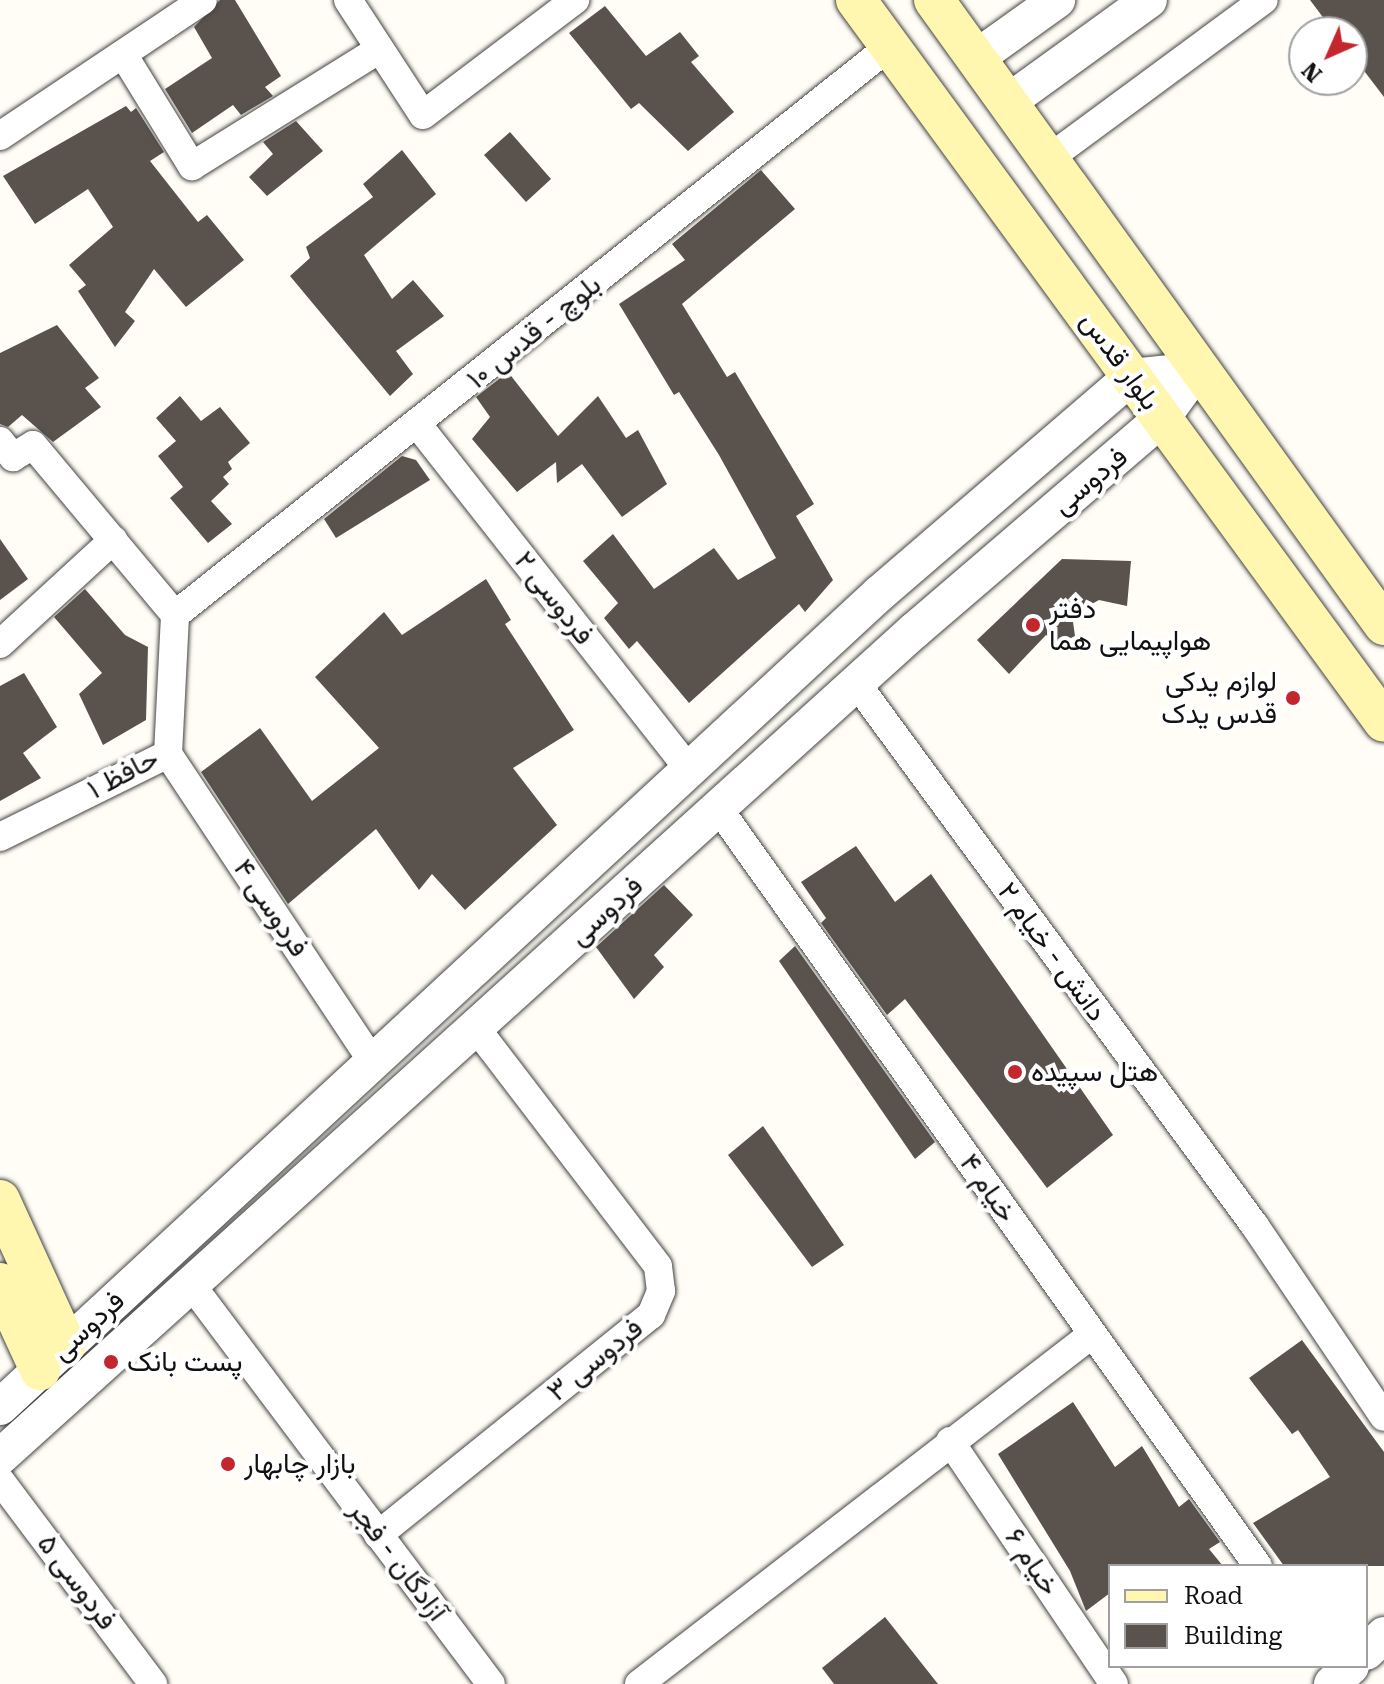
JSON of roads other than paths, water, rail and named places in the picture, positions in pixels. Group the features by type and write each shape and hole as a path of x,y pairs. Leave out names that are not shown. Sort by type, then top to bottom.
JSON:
{"main road":[{"name":"بلوار قدس","path":"856,0 1384,722"},
{"name":"بلوار قدس","path":"934,0 1197,370 1384,625"},
{"path":"0,1200 53,1358"},
{"path":"0,1283 53,1358"}],"street":[{"path":"0,136 203,0"},
{"path":"348,0 423,115 575,0"},
{"path":"976,58 1057,0"},
{"path":"1008,102 1149,0"},
{"path":"1048,159 1264,0"},
{"name":"بلوچ - قدس ۱۰","path":"175,615 418,425 890,46"},
{"path":"123,54 192,166 380,49"},
{"path":"1131,377 1197,370"},
{"name":"فردوسی","path":"0,1457 857,684 1161,419 1197,370"},
{"name":"فردوسی","path":"0,1407 880,593 1131,377"},
{"name":"فردوسی ۲","path":"418,425 690,771"},
{"path":"0,441 13,457 33,445 175,615"},
{"path":"0,644 113,540"},
{"name":"حافظ ۱","path":"0,837 168,754 175,615"},
{"name":"دانش - خیام ۲","path":"857,684 1255,1226 1384,1417"},
{"name":"فردوسی ۴","path":"168,754 373,1062"},
{"name":"خیام ۴","path":"719,809 1257,1564"},
{"name":"فردوسی ۳","path":"378,1535 651,1315 661,1291 658,1266 476,1028"},
{"name":"آزادگان - فجر","path":"190,1283 485,1682"},
{"path":"639,1684 1091,1335"},
{"name":"خیام ۶","path":"950,1441 1114,1684"},
{"name":"فردوسی ۵","path":"0,1480 153,1684"}],"place":[{"name":"دفتر هواپیمایی هما","path":"1033,625"},
{"name":"لوازم یدکی قدس یدک","path":"1293,698"},
{"name":"هتل سپیده","path":"1015,1072"},
{"name":"پست بانک","path":"111,1362"},
{"name":"بازار چابهار","path":"228,1464"}]}
